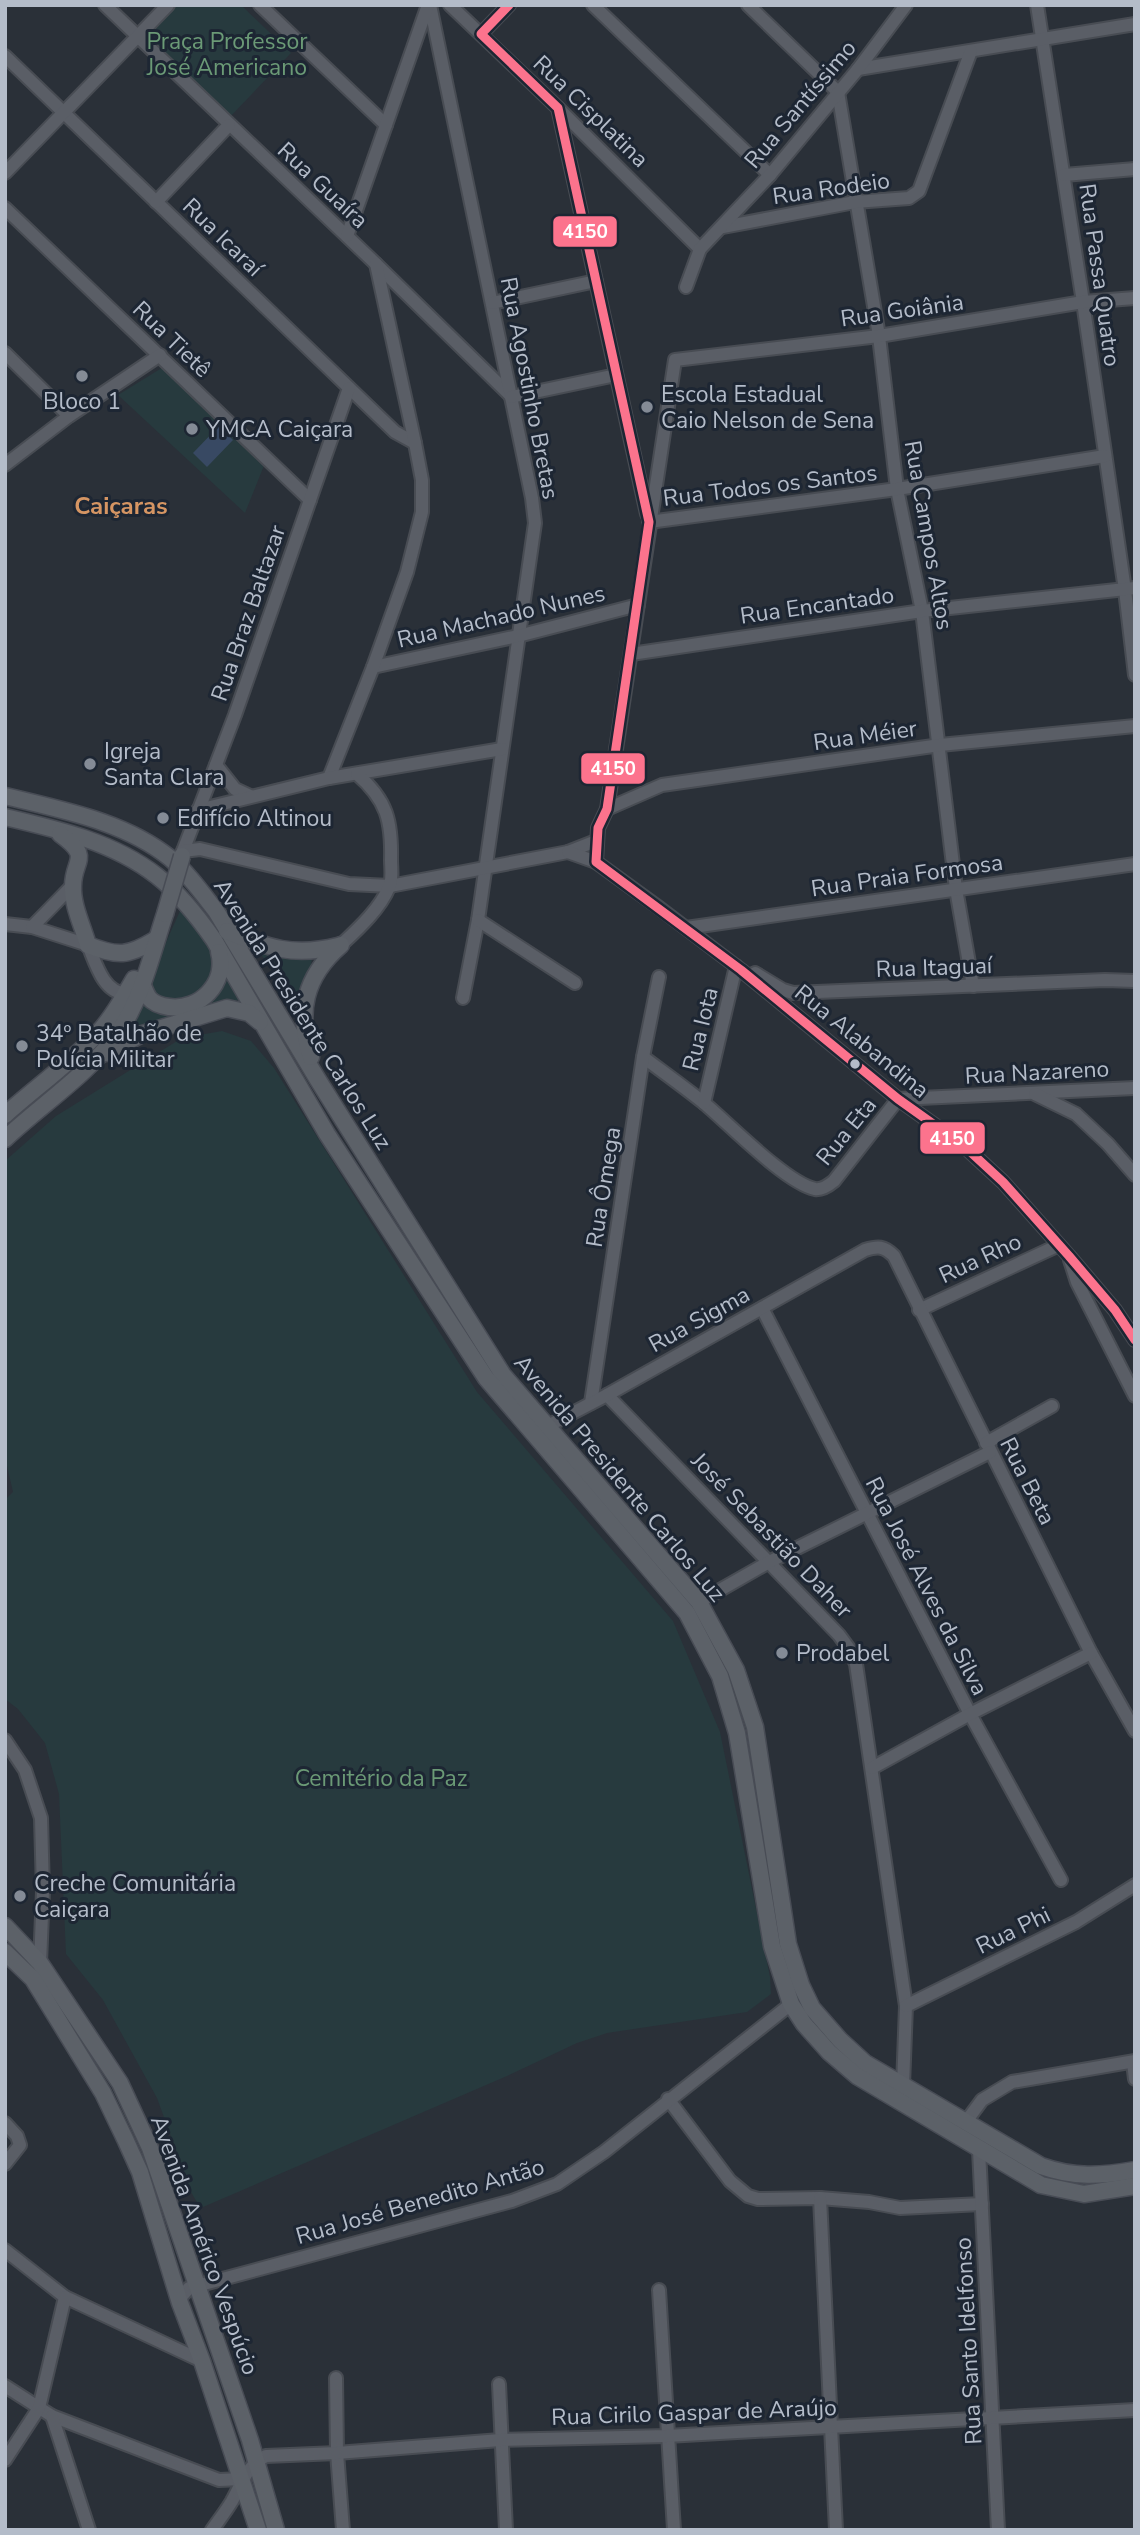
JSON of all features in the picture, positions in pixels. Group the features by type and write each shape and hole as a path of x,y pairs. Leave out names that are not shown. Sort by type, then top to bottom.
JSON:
{"main road":[{"name":"Avenida Presidente Carlos Luz","path":"5,796 75,814 144,841 170,859 199,889 261,1023 327,1134 479,1367 699,1602 736,1670 755,1727 788,1944 801,1985 813,2008 840,2040 865,2063 1041,2166 1057,2172 1090,2176 1135,2169"},
{"name":"Avenida Presidente Carlos Luz","path":"5,817 52,828 117,851 156,875 221,935 318,1080 539,1430 687,1613 720,1676 737,1733 772,1946 791,2004 804,2024 829,2052 857,2076 1041,2185 1084,2194 1135,2186"},
{"path":"52,828 72,843 78,854 79,863 72,886 89,945 108,953 126,954 155,940"},
{"path":"79,863 98,854 117,851"},
{"path":"5,1139 92,1062 117,1034 142,983 188,852"},
{"path":"142,983 149,998 165,1007 187,1007 203,999 219,975 221,935 296,952 341,945"},
{"path":"5,1115 97,1034 126,994 155,940"},
{"path":"318,1080 306,1043 303,1012 314,976 341,945"},
{"path":"92,1062 142,1034 227,1008 249,1013 261,1023"},
{"name":"Avenida Américo Vespúcio","path":"5,1926 40,1963 120,2084 150,2148 256,2460 276,2530"},
{"name":"Avenida Américo Vespúcio","path":"5,1952 33,1979 103,2093 140,2172 180,2303 258,2530"}],"street":[{"name":"Rua Guaíra","path":"105,5 511,397"},
{"path":"5,173 168,5"},
{"path":"260,5 386,125"},
{"path":"347,236 429,5"},
{"name":"Rua Agostinho Bretas","path":"429,5 535,523 478,920 464,993"},
{"name":"Rua Cisplatina","path":"450,5 700,249"},
{"path":"481,34 509,5"},
{"path":"593,5 770,174"},
{"path":"748,5 838,92"},
{"name":"Rua Passa Quatro","path":"1037,5 1105,456 1130,589 1135,675"},
{"name":"Rua Santíssimo","path":"700,249 770,174 858,69 902,7"},
{"path":"858,69 1135,24"},
{"name":"Rua Rodeio","path":"723,227 855,202 909,198 919,191 971,51"},
{"name":"Rua Icaraí","path":"5,56 349,388 396,432 415,443"},
{"name":"Rua Campos Altos","path":"838,92 879,336 897,489 922,611 956,889 973,986"},
{"path":"558,108 649,522 607,809 598,828 596,862"},
{"path":"156,202 229,125"},
{"path":"1064,175 1135,169"},
{"name":"Rua Tietê","path":"5,208 310,500"},
{"path":"686,287 700,249"},
{"path":"329,778 407,572 422,512 422,480 376,264"},
{"path":"492,303 596,281"},
{"name":"Rua Goiânia","path":"649,522 675,360 879,336 1083,302 1135,298"},
{"path":"5,353 69,416"},
{"path":"5,465 69,416 160,355"},
{"path":"511,397 616,375"},
{"name":"Rua Braz Baltazar","path":"188,852 190,833 349,388"},
{"name":"Rua Todos os Santos","path":"649,522 897,489 1105,456"},
{"name":"Rua Encantado","path":"631,654 922,611 1130,589"},
{"name":"Rua Machado Nunes","path":"373,667 518,636 638,605"},
{"name":"Rua Méier","path":"607,809 662,785 940,745 1135,726"},
{"path":"198,810 329,778 502,749"},
{"path":"216,765 235,789 250,796"},
{"path":"341,945 359,928 390,886 390,823 380,797 357,774"},
{"path":"188,852 349,884 390,886 569,852 596,841"},
{"name":"Rua Alabandina","path":"569,852 596,862 686,928 739,968 898,1099 964,1146 1003,1182 1069,1256 1115,1310 1135,1340"},
{"name":"Rua Praia Formosa","path":"686,928 1135,864"},
{"path":"32,927 72,886"},
{"path":"478,920 575,982"},
{"path":"5,924 32,927 89,945 96,966 109,988 116,993 126,994"},
{"name":"Rua Itaguaí","path":"739,968 793,993 1105,979 1135,981"},
{"name":"Rua Iota","path":"704,1103 739,968"},
{"name":"Rua Ômega","path":"591,1403 643,1057 659,976"},
{"path":"643,1057 704,1103"},
{"name":"Rua Nazareno","path":"898,1099 1135,1088"},
{"path":"1035,1094 1076,1115 1108,1144 1135,1175"},
{"name":"Rua Eta","path":"704,1103 789,1175 817,1189 826,1187 845,1168 898,1099"},
{"name":"Rua Rho","path":"919,1310 1059,1245"},
{"name":"Rua Sigma","path":"539,1430 607,1395 865,1250 877,1246 887,1248"},
{"name":"Rua Beta","path":"887,1248 894,1255 1091,1653 1135,1731"},
{"path":"1069,1256 1077,1282 1135,1396"},
{"name":"Rua José Alves da Silva","path":"762,1308 970,1714 1061,1880"},
{"name":"José Sebastião Daher","path":"607,1395 839,1635 850,1650 861,1685 906,2006 903,2086"},
{"path":"699,1602 769,1562 988,1448 1052,1406"},
{"path":"872,1768 970,1714 1091,1653"},
{"path":"5,1740 25,1770 41,1818 43,1891 40,1963"},
{"name":"Rua Phi","path":"906,2006 1076,1922 1135,1885"},
{"name":"Rua José Benedito Antão","path":"196,2286 512,2201 557,2184 604,2152 791,2004"},
{"path":"965,2123 982,2101 1013,2082 1134,2062 1135,2079"},
{"path":"668,2099 738,2190 748,2196 758,2199 820,2198 869,2202 900,2208 982,2204"},
{"path":"5,2123 18,2136 20,2145 5,2164"},
{"name":"Rua Santo Idelfonso","path":"979,2150 998,2530"},
{"path":"820,2198 836,2530"},
{"path":"5,2250 65,2297 202,2361"},
{"path":"180,2303 184,2291 196,2286"},
{"path":"660,2290 674,2530"},
{"path":"5,2460 39,2408 65,2297"},
{"path":"337,2378 337,2453 342,2530"},
{"path":"499,2384 506,2530"},
{"path":"5,2386 52,2416 219,2480 242,2479"},
{"name":"Rua Cirilo Gaspar de Araújo","path":"256,2460 266,2456 500,2440 667,2435 1135,2410"},
{"path":"52,2416 89,2530"},
{"path":"212,2530 256,2460"}],"green space":[{"name":"Praça Professor José Americano","path":"174,5 241,5 291,53 228,119 142,38"},
{"name":"YMCA Caiçara","path":"165,366 265,463 245,513 118,395"},
{"path":"180,911 186,914 209,946 215,965 214,974 210,983 194,999 160,1000 152,990 154,969"},
{"path":"266,951 307,955 312,959 305,991 295,1007 261,954"},
{"path":"225,973 243,1000 227,1001 128,1034 143,998 177,1014"},
{"name":"Cemitério da Paz","path":"222,1031 251,1041 274,1068 477,1392 673,1621 720,1732 770,1977 771,1994 747,2012 607,2033 577,2043 507,2076 203,2207 191,2192 157,2098 103,2000 66,1954 59,1794 45,1743 18,1709 5,1699 5,1500 13,1492 5,1457 5,1161 56,1116 182,1038"}],"water":[{"path":"219,426 233,440 207,467 193,453"}],"transit line":[{"name":"4150","path":"509,5 481,34 558,108 649,522 607,809 598,828 596,862 741,970 898,1099 964,1146 1003,1182 1069,1256 1115,1310 1135,1340"}],"place":[{"name":"Bloco 1","path":"82,376"},
{"name":"Escola Estadual Caio Nelson de Sena","path":"647,407"},
{"name":"YMCA Caiçara","path":"192,429"},
{"name":"Igreja Santa Clara","path":"90,764"},
{"name":"Edifício Altinou","path":"163,818"},
{"name":"34º Batalhão de Polícia Militar","path":"22,1046"},
{"name":"Prodabel","path":"782,1653"},
{"name":"Creche Comunitária Caiçara","path":"20,1896"}],"district":[{"name":"Caiçaras","path":"121,506"}]}
